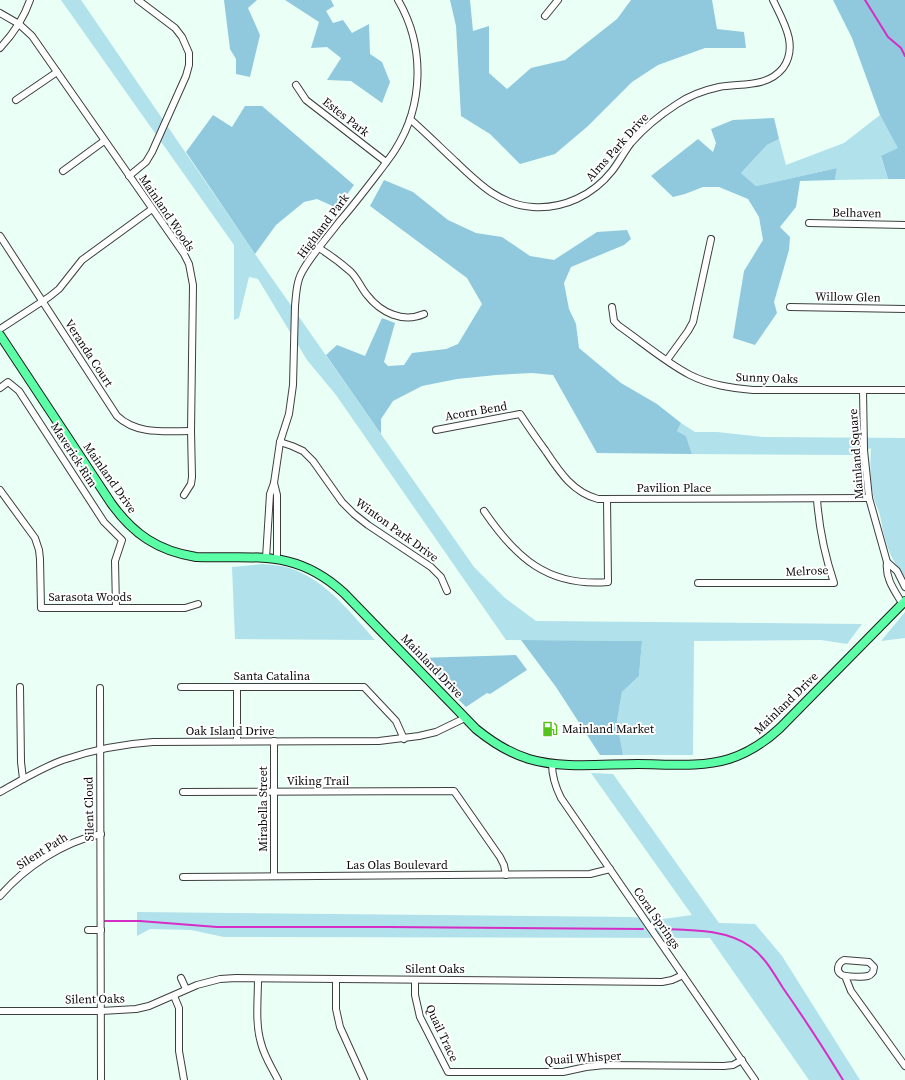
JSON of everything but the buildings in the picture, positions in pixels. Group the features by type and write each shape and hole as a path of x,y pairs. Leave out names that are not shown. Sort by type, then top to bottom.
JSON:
{"main road":[{"name":"Mainland Drive","path":"0,335 111,503 120,516 131,527 158,547 183,555 205,557 277,558 314,571 335,585 476,729 501,747 528,759 552,764 694,764 715,762 740,755 762,743 780,728 904,602"}],"street":[{"path":"0,48 19,24 30,0"},
{"path":"130,176 143,165 151,155 186,76 189,61 189,53 182,37 175,28 138,0"},
{"name":"Highland Park","path":"266,558 270,494 274,483 280,442 289,414 293,385 296,293 301,274 319,248 395,150 410,119 416,95 418,61 412,32 403,8 398,0"},
{"path":"545,16 558,0"},
{"name":"Alms Park Drive","path":"410,119 479,184 507,202 533,207 549,207 567,203 586,195 595,188 612,170 623,154 642,132 664,112 679,102 697,94 718,88 734,84 754,84 774,77 787,62 791,50 790,40 773,0"},
{"name":"Mainland Woods","path":"0,13 19,24 32,36 184,254 192,275 193,285 191,431 192,477 191,484 184,495"},
{"path":"16,100 57,72"},
{"name":"Estes Park","path":"296,85 306,100 386,162"},
{"path":"63,171 104,141"},
{"path":"0,329 42,302 59,289 82,260 152,209"},
{"name":"Belhaven","path":"809,223 905,225"},
{"name":"Veranda Court","path":"0,236 113,410 122,421 142,430 191,431"},
{"path":"667,360 693,322 711,238"},
{"path":"319,248 334,257 351,272 367,296 381,309 395,316 408,319 424,314"},
{"name":"Sunny Oaks","path":"612,307 612,316 619,326 690,375 715,384 732,388 753,390 905,390"},
{"name":"Willow Glen","path":"790,307 905,309"},
{"name":"Maverick Rim","path":"0,388 8,382 19,391 104,522 122,540 115,561 116,608"},
{"name":"Mainland Square","path":"863,390 864,450 868,498 887,562 886,570 891,586 904,602"},
{"name":"Pavilion Place","path":"520,414 561,474 585,494 598,499 868,498"},
{"name":"Acorn Bend","path":"436,430 520,414"},
{"name":"Winton Park Drive","path":"280,442 303,451 313,461 342,502 354,514 431,567 441,577 447,591"},
{"name":"Highland Park","path":"274,483 277,494 277,558"},
{"name":"Sarasota Woods","path":"0,490 35,538 40,559 41,608 185,608 198,604"},
{"path":"484,511 502,536 516,551 542,570 553,576 576,582 608,582 607,499"},
{"name":"Melrose","path":"698,583 834,583 819,520 817,499"},
{"name":"Mainland Square","path":"887,562 896,571 905,586"},
{"path":"20,687 21,762 23,779"},
{"name":"Santa Catalina","path":"181,687 364,687 396,721 404,739"},
{"path":"237,741 238,687"},
{"name":"Silent Cloud","path":"100,688 101,1080"},
{"name":"Oak Island Drive","path":"0,792 23,779 62,761 99,750 139,743 379,741 404,739 436,732 465,718"},
{"name":"Mirabella Street","path":"274,741 274,876"},
{"name":"Coral Springs","path":"552,764 553,779 561,798 756,1080"},
{"name":"Viking Trail","path":"183,792 454,791 500,857 504,865 506,875"},
{"name":"Silent Path","path":"0,896 11,884 41,861 71,844 101,834"},
{"name":"Las Olas Boulevard","path":"183,877 590,874 610,869"},
{"path":"88,930 101,930"},
{"path":"845,976 869,975 874,970 873,965 867,961 842,961 838,965 838,970 840,974 845,976 851,991 904,1063"},
{"name":"Silent Oaks","path":"0,1011 101,1011 136,1009 149,1006 174,996 186,989 220,979 662,982 672,980 683,975"},
{"path":"181,978 186,989"},
{"path":"258,979 259,1036 264,1053 278,1080"},
{"path":"336,979 336,1009 340,1027 364,1080"},
{"name":"Quail Trace","path":"415,980 415,995 420,1017 448,1072"},
{"path":"174,996 179,1008 179,1052 184,1080"},
{"name":"Quail Whisper","path":"448,1072 563,1072 605,1065 724,1066 733,1065 742,1060"}],"shaded area":[{"path":"61,0 81,0 255,254 474,567 505,598 536,621 862,624 847,644 821,640 694,641 693,755 623,755 617,721 622,692 639,676 642,641 506,640 336,395 307,360 258,279 249,277 239,318 234,320 234,245"},
{"path":"224,0 257,0 248,8 260,35 250,77 236,74 236,59 230,49"},
{"path":"285,0 331,0 334,6 326,11 333,23 343,20 352,33 369,24 370,54 382,62 390,82 382,103 351,81 327,80 341,58 327,47 311,48 319,22"},
{"path":"450,0 470,0 473,31 489,26 489,73 507,89 531,68 565,60 617,19 631,0 712,0 717,29 744,32 746,48 705,48 658,65 632,82 588,126 555,154 520,164 490,134 461,116 456,26"},
{"path":"833,0 905,0 905,179 888,179 881,156 898,148 880,115 852,38"},
{"path":"245,106 262,106 354,185 337,208 317,199 304,202 276,225 255,254 186,152 213,115 232,127"},
{"path":"880,115 899,148 881,157 888,179 835,180 837,168 756,186 741,173 767,145 779,139 786,165 844,143"},
{"path":"774,118 779,139 767,145 741,173 756,186 837,168 835,180 800,181 796,207 780,227 790,237 789,250 774,302 777,313 755,345 733,338 744,271 763,240 759,217 748,199 719,187 703,187 673,197 651,176 698,139 713,152 716,143 711,129 733,120"},
{"path":"384,180 413,192 448,220 476,233 502,237 530,256 554,260 597,232 627,230 631,239 624,245 571,267 564,283 569,309 576,324 579,348 621,383 657,404 681,423 677,431 686,436 692,454 597,453 553,375 532,373 457,379 422,386 393,401 381,419 381,434 326,355 337,345 365,356 382,318 395,323 384,362 388,366 404,365 412,353 446,349 458,344 482,304 467,278 370,206"},
{"path":"681,423 695,432 717,432 763,437 905,438 905,577 891,556 883,532 880,515 872,488 870,465 871,448 857,455 692,454 686,436 677,431"},
{"path":"263,564 282,566 310,577 345,606 375,640 235,639 232,567"},
{"path":"905,612 905,638 881,641"},
{"path":"521,640 642,641 639,676 622,692 617,721 623,755 600,755 556,687"},
{"path":"516,655 527,670 490,694 487,693 466,707 417,658"},
{"path":"591,773 613,774 719,923 755,924 782,956 860,1080 809,1080 710,938 224,937 191,930 150,929 137,936 137,912 631,917 663,919 692,915"}],"waterway":[{"path":"865,0 888,37 901,48 905,56"},
{"path":"105,921 140,921 217,927 643,929"},
{"path":"662,929 696,930 720,934 741,941 756,951 773,972 843,1080"}],"place":[{"name":"Mainland Market","path":"550,729"}]}
